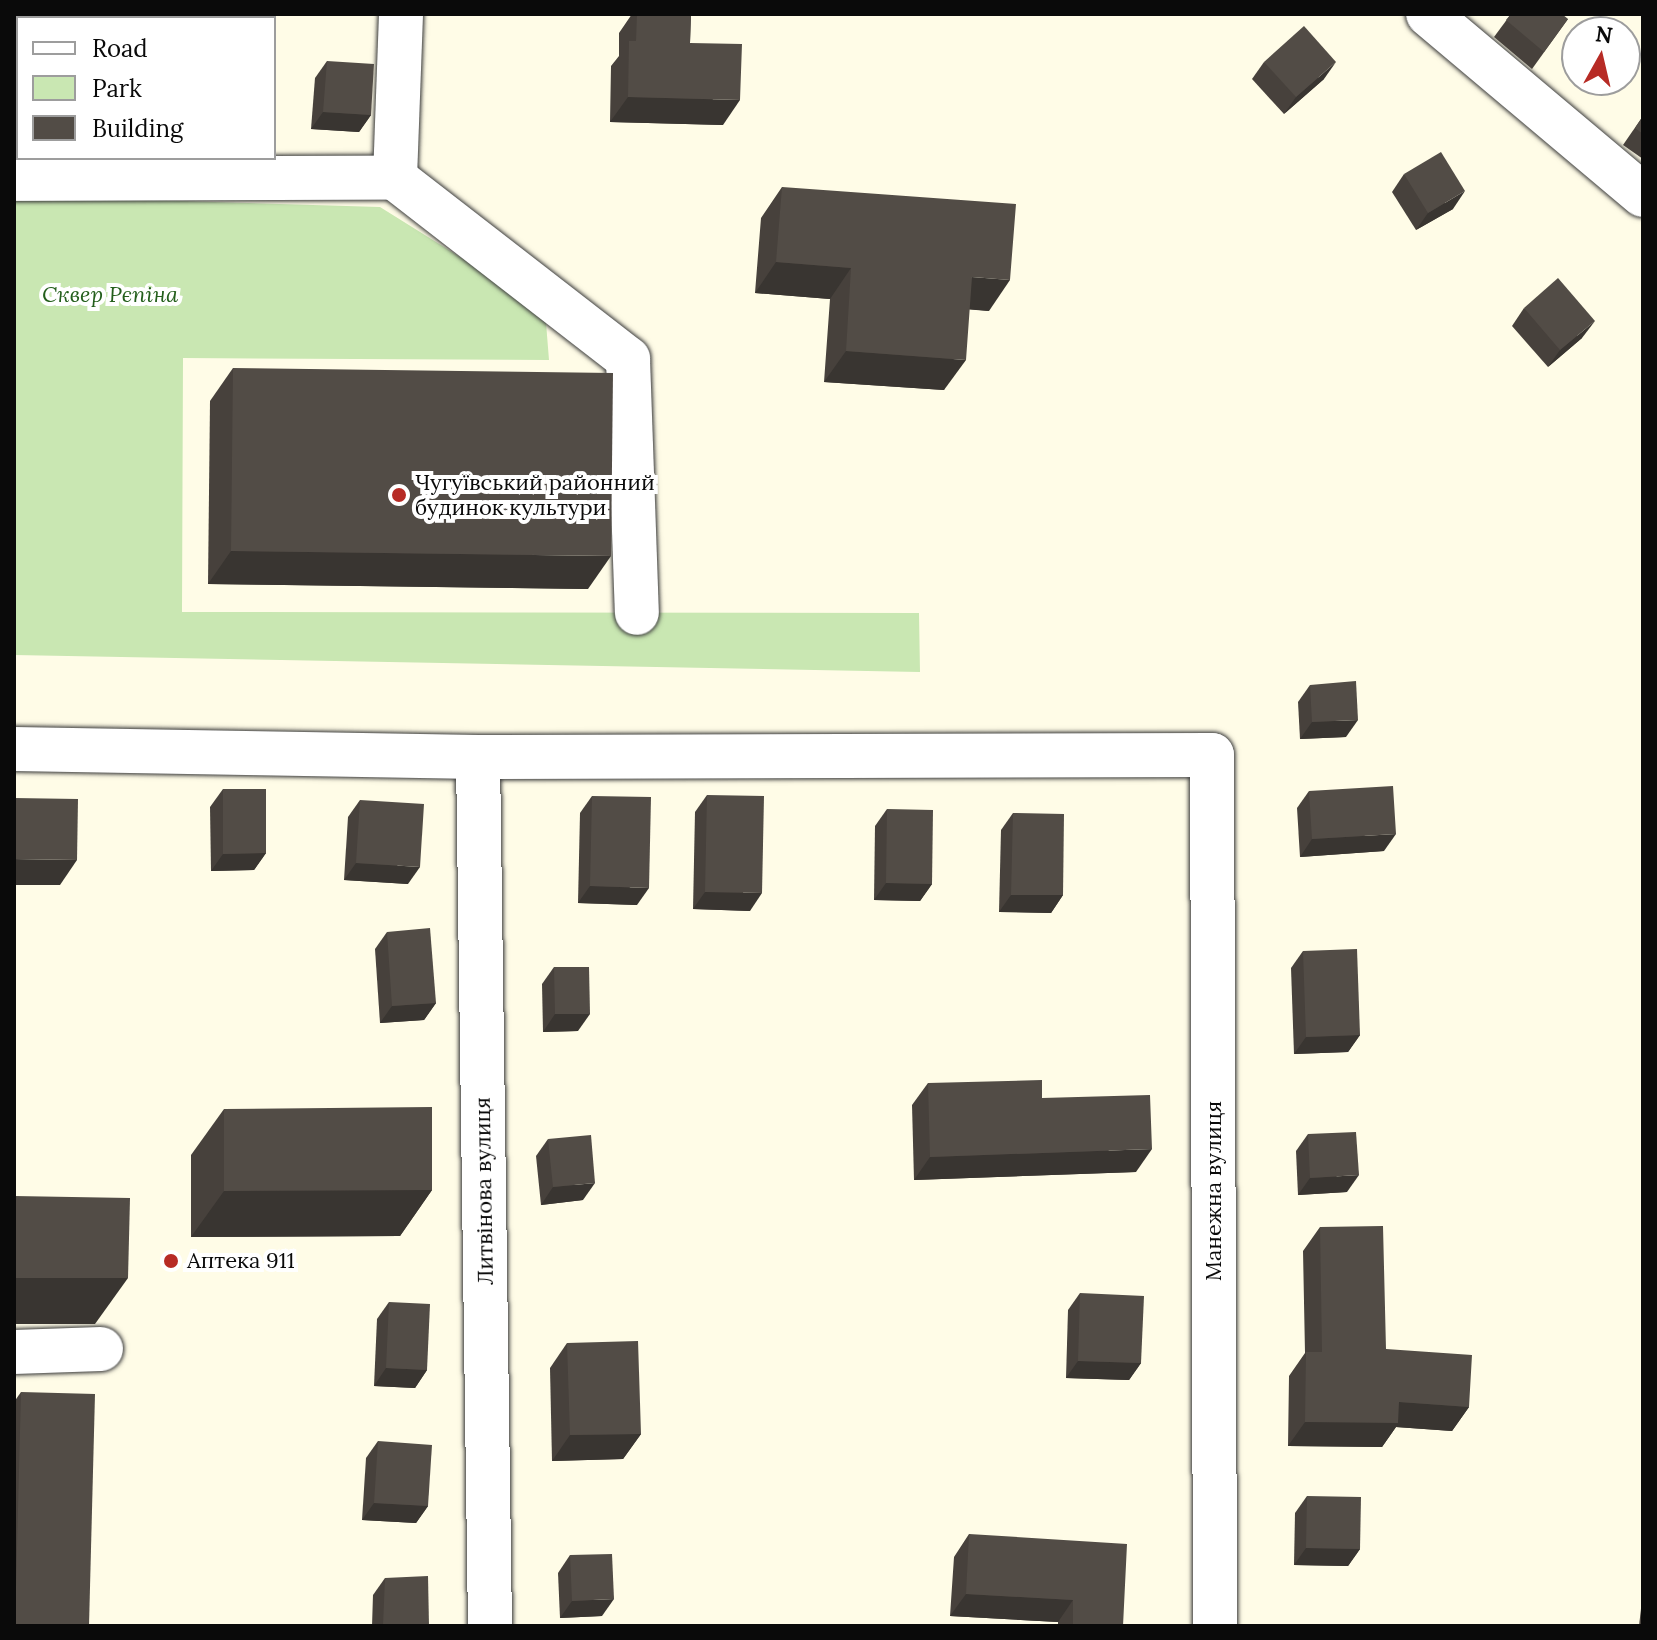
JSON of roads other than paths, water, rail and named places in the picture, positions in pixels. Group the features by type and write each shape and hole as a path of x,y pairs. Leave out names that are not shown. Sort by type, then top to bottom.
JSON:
{"street":[{"path":"395,178 401,14"},
{"path":"1428,14 1643,195"},
{"path":"14,179 395,178 628,359 637,613"},
{"path":"14,749 478,757"},
{"name":"Манежна вулиця","path":"478,757 1212,755 1215,1626"},
{"name":"Литвінова вулиця","path":"478,757 490,1626"},
{"path":"14,1352 101,1349"}],"place":[{"name":"Чугуївський районний будинок культури","path":"399,495"},
{"name":"Аптека 911","path":"171,1261"}],"park label":[{"name":"Сквер Рєпіна","path":"110,295"}]}
